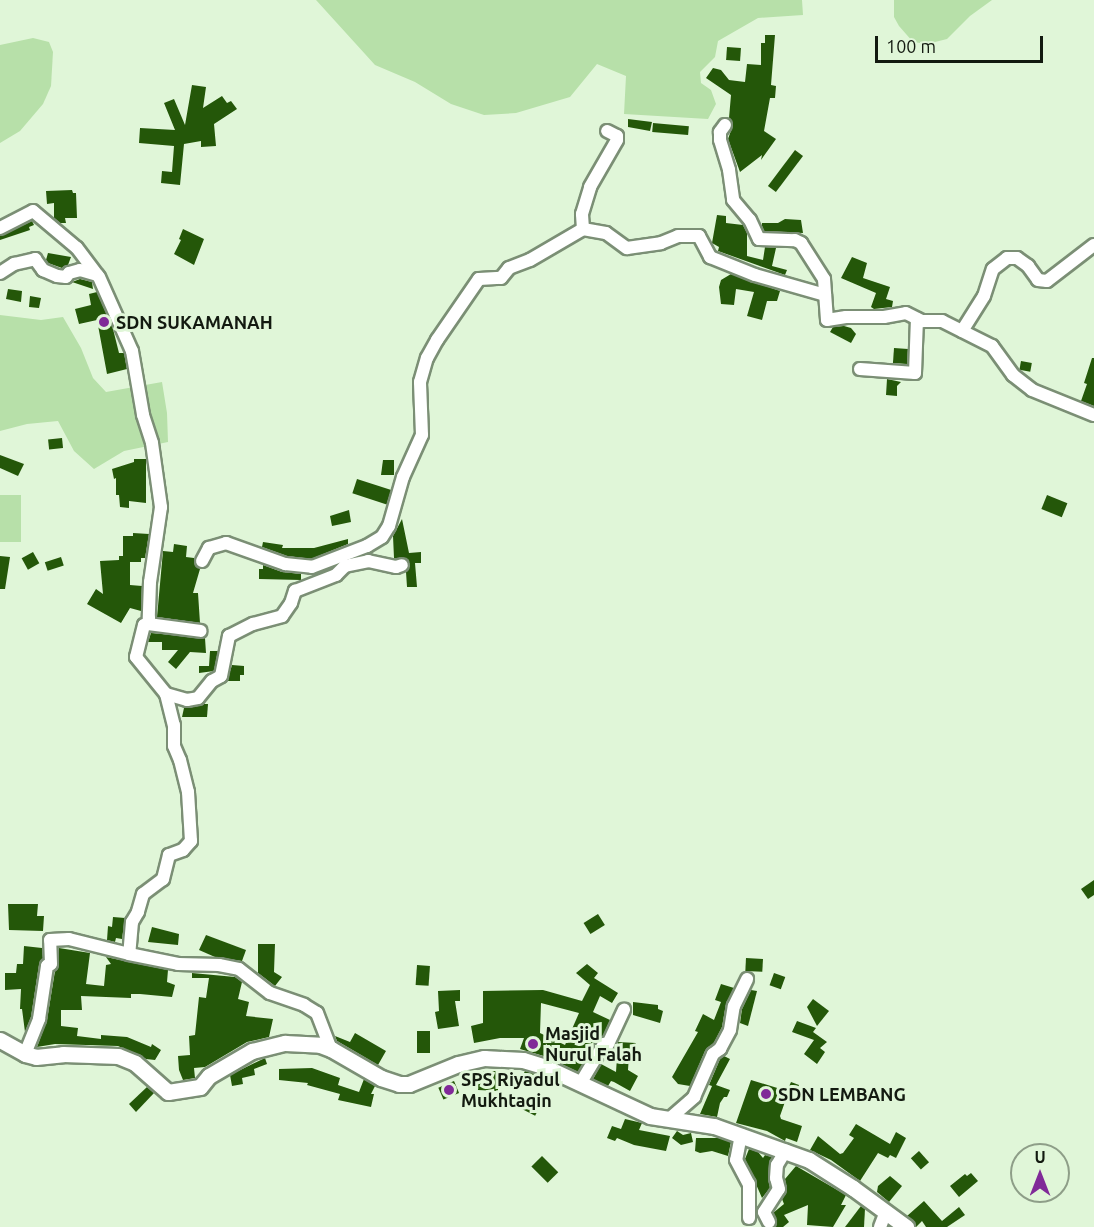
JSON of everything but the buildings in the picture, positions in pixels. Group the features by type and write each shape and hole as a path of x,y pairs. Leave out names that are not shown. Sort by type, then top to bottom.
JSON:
{"street":[{"path":"725,125 720,132 720,140 729,170 733,200 750,220 759,239 795,240 801,243 824,279 825,318 829,321 846,317 884,317 906,313 917,319 939,320 992,346 1013,375 1032,390 1094,415"},
{"path":"583,230 582,214 590,187 617,140 617,136 607,131"},
{"path":"0,228 33,212 77,248 99,277 132,351 160,491 159,534 150,582 148,624"},
{"path":"202,561 209,548 226,543 285,564 312,567 367,546 382,537 389,526 403,477 422,435 420,382 427,358 437,340 479,279 501,278 509,268 530,260 583,230 606,233 627,248 661,243 680,236 699,236 710,257 755,275 825,296"},
{"path":"962,332 984,296 993,269 1007,258 1017,258 1028,266 1038,280 1047,281 1094,244"},
{"path":"0,273 14,264 35,259 43,270 57,276 66,278 69,273 80,270 99,277"},
{"path":"861,369 915,373 917,319"},
{"path":"166,694 187,700 200,696 212,681 221,676 229,636 253,624 280,618 289,608 295,591 336,575 345,566 368,561 396,567 402,565"},
{"path":"129,954 132,922 138,912 143,894 163,879 169,855 183,850 191,841 189,799 180,760 174,746 174,725 166,694 136,657 144,625 201,631"},
{"path":"26,1054 39,1019 47,966 51,964 50,940 69,939 178,964 219,965 239,969 270,993 304,1005 317,1013 331,1049"},
{"path":"668,1120 694,1097 713,1054 720,1049 730,1030 734,1006 747,979"},
{"path":"580,1084 604,1044 608,1044 624,1010"},
{"path":"0,1040 36,1057 63,1054 118,1056 141,1066 152,1080 168,1092 200,1087 209,1076 252,1051 285,1042 320,1045 331,1049 381,1078 399,1084 420,1081 458,1064 484,1058 523,1060 543,1065 650,1116 714,1126 809,1160 906,1227"},
{"path":"741,1135 737,1164 749,1184 748,1218"},
{"path":"769,1222 764,1212 778,1189 775,1175 777,1165 786,1150"},
{"path":"880,1227 886,1211"}],"green space":[{"path":"316,0 802,0 803,15 758,18 718,41 715,57 700,72 701,83 711,90 716,104 708,119 624,114 626,76 597,64 570,97 516,113 484,115 451,104 415,82 375,65"},
{"path":"894,0 992,0 970,16 947,39 927,44 913,42 899,26 894,17"},
{"path":"33,38 49,42 53,52 51,86 43,104 20,131 0,143 0,45"},
{"path":"0,315 41,320 63,317 81,348 93,378 106,392 162,382 167,413 168,442 124,451 94,469 74,451 58,421 27,424 0,431"},
{"path":"0,495 21,495 21,542 0,542"}],"place":[{"name":"SDN SUKAMANAH","path":"104,322"},
{"name":"Masjid Nurul Falah","path":"533,1044"},
{"name":"SPS Riyadul Mukhtaqin","path":"449,1090"},
{"name":"SDN LEMBANG","path":"766,1094"}]}
